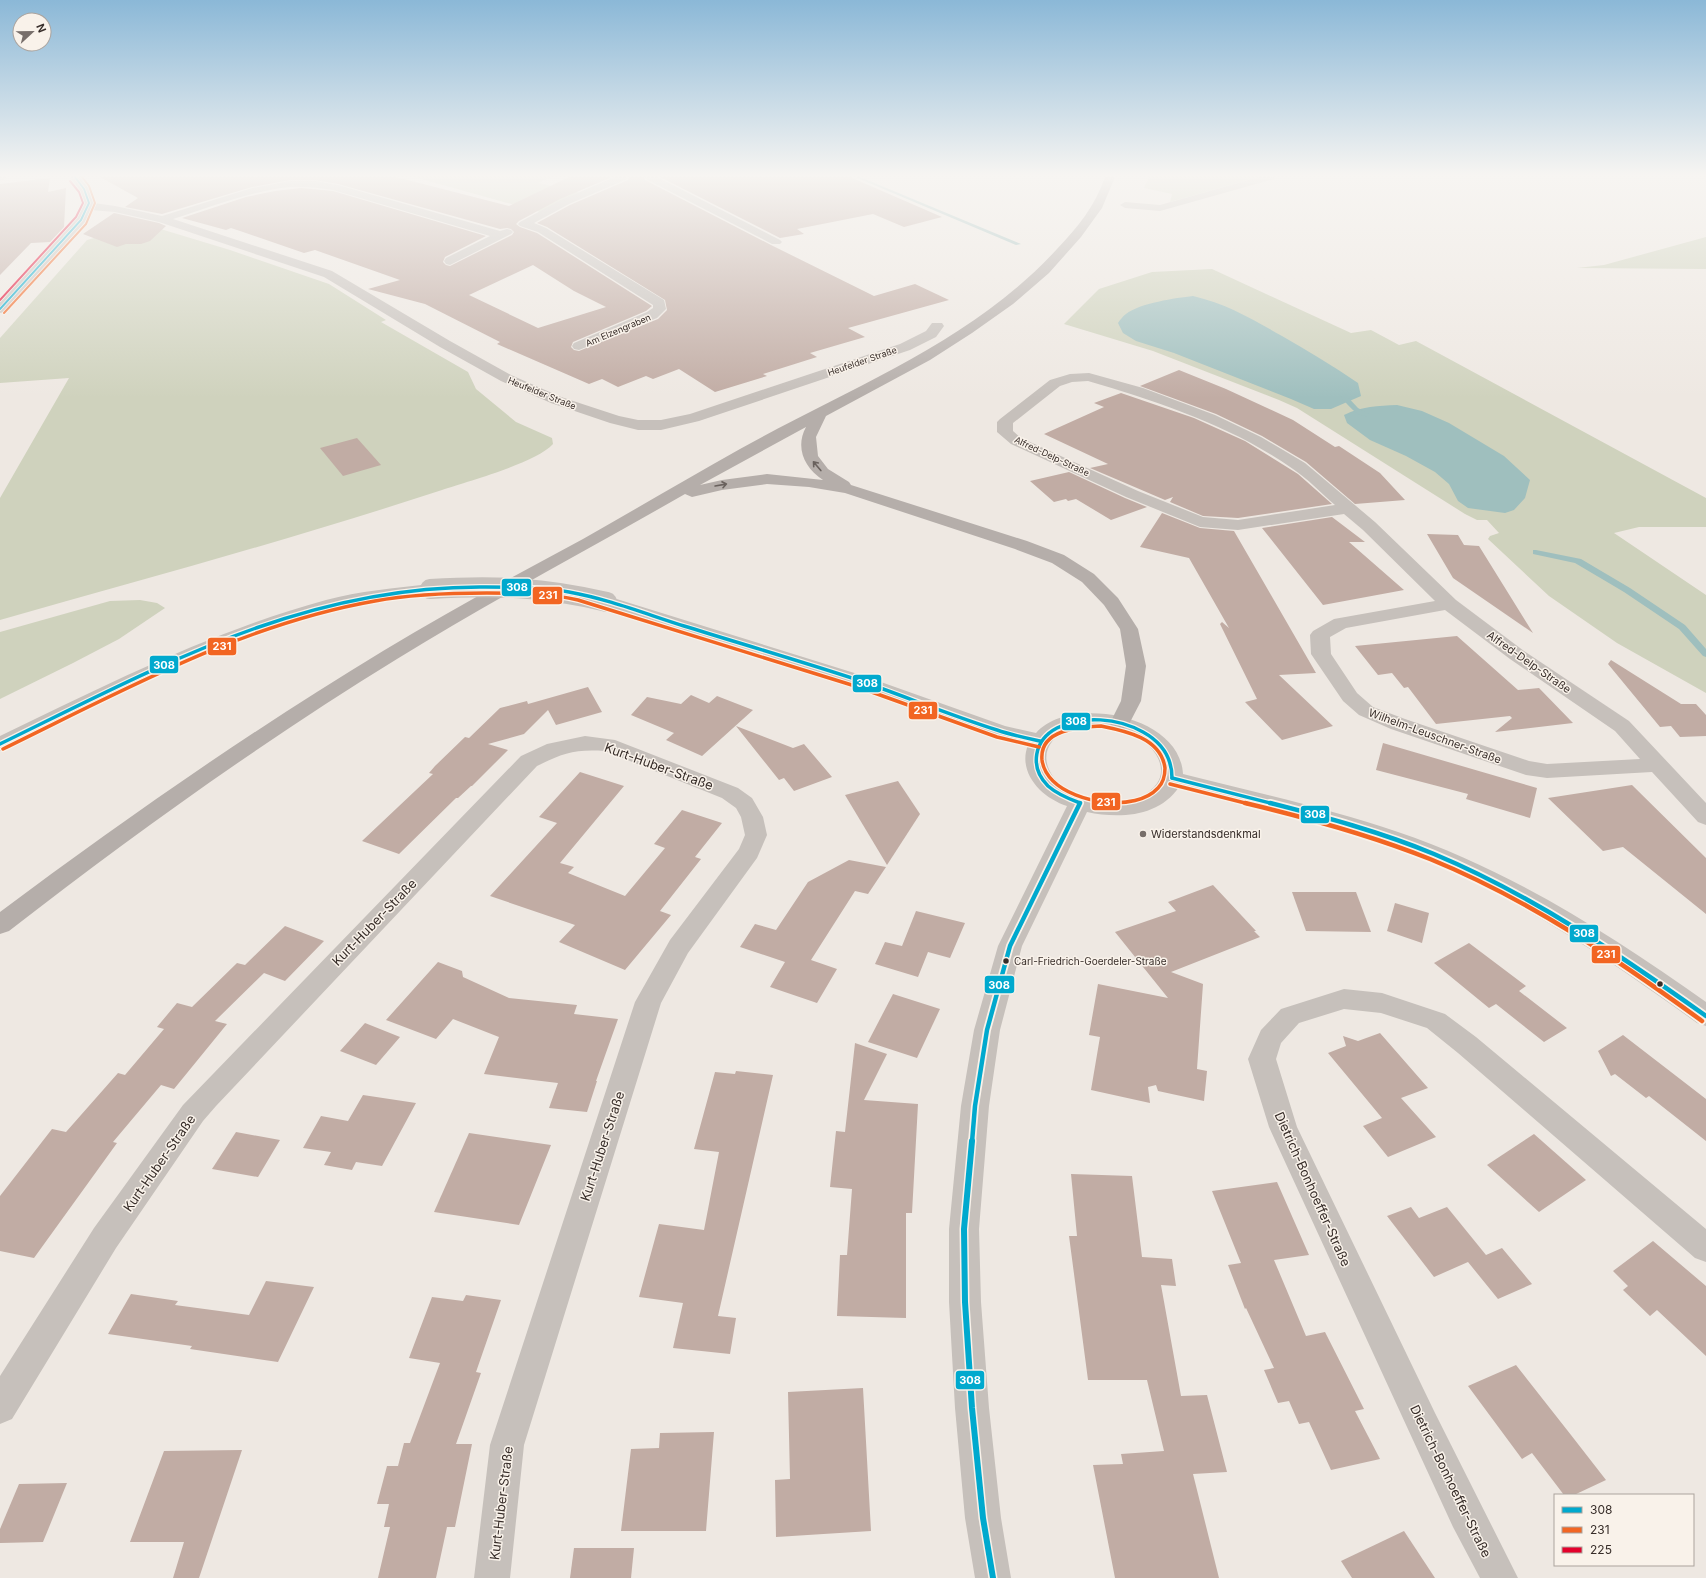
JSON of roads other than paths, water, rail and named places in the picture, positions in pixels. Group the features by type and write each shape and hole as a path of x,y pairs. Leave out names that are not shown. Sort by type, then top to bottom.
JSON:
{"main road":[{"path":"0,925 62,878 221,764 386,657 445,622 670,497 751,450 926,356 984,319 1035,280 1065,251"},
{"path":"820,413 808,437 810,456 822,472 848,489"},
{"path":"670,497 722,485 767,479 809,482 848,489 1021,545 1058,559 1088,578 1111,602 1129,630 1136,666 1131,701 1120,723"}],"street":[{"path":"0,309 53,251"},
{"name":"Heufelder Straße","path":"257,251 328,274 445,344 506,378 556,400 615,420 638,425 661,425 694,418 905,347 931,334 937,326"},
{"path":"450,261 470,251"},
{"name":"Am Elzengraben","path":"575,251 659,303 660,309 652,316 579,346"},
{"name":"Alfred-Delp-Straße","path":"1348,508 1238,525 1200,522 1132,494 1016,441 1005,432 1005,422 1055,383 1070,378 1089,377 1138,391 1210,418 1256,440 1299,466 1348,508 1369,526 1449,604 1517,655 1622,726 1706,817"},
{"path":"0,744 165,665 278,620 332,604 382,595 430,589 476,586 527,588 568,593 607,602 857,680 999,731 1040,741"},
{"name":"Wilhelm-Leuschner-Straße","path":"1449,604 1341,623 1320,635 1321,654 1350,697 1366,711 1398,724 1526,768 1547,771 1657,765"},
{"path":"1101,720 1120,723 1143,732 1161,745 1169,756 1173,767 1172,778 1169,786 1162,794 1143,804 1116,809 1080,804 1055,791 1039,775 1035,766 1034,757 1036,748 1040,741 1050,732 1064,724 1082,721 1101,720"},
{"name":"Kurt-Huber-Straße","path":"0,1407 105,1238 206,1098 529,761 555,749 585,743 608,745 730,793 744,803 752,817 756,835 749,852 679,947 648,1002 507,1445 492,1578"},
{"path":"1172,778 1299,810 1397,839 1472,870 1530,900 1607,946 1706,1016"},
{"path":"993,1578 982,1510 972,1408 965,1302 964,1229 975,1106 987,1030 1010,946 1080,804"},
{"name":"Dietrich-Bonhoeffer-Straße","path":"1500,1578 1466,1514 1423,1425 1283,1127 1262,1059 1270,1038 1290,1016 1344,1000 1382,1003 1436,1021 1706,1248"}],"water":[{"path":"1193,296 1217,303 1239,313 1301,347 1358,383 1361,396 1331,409 1314,409 1174,353 1136,341 1123,333 1118,323 1126,314 1140,307 1177,298"},
{"path":"1397,405 1422,411 1449,423 1504,456 1530,480 1525,498 1514,510 1505,513 1468,508 1458,501 1449,484 1435,472 1406,456 1370,440 1347,423 1344,415 1364,408"}],"waterway":[{"path":"1341,393 1356,409 1367,415"},
{"path":"1536,552 1578,561 1627,590 1682,627 1706,654"}],"place":[{"name":"Widerstandsdenkmal","path":"1143,834"},
{"name":"Carl-Friedrich-Goerdeler-Straße","path":"1006,961"}]}
